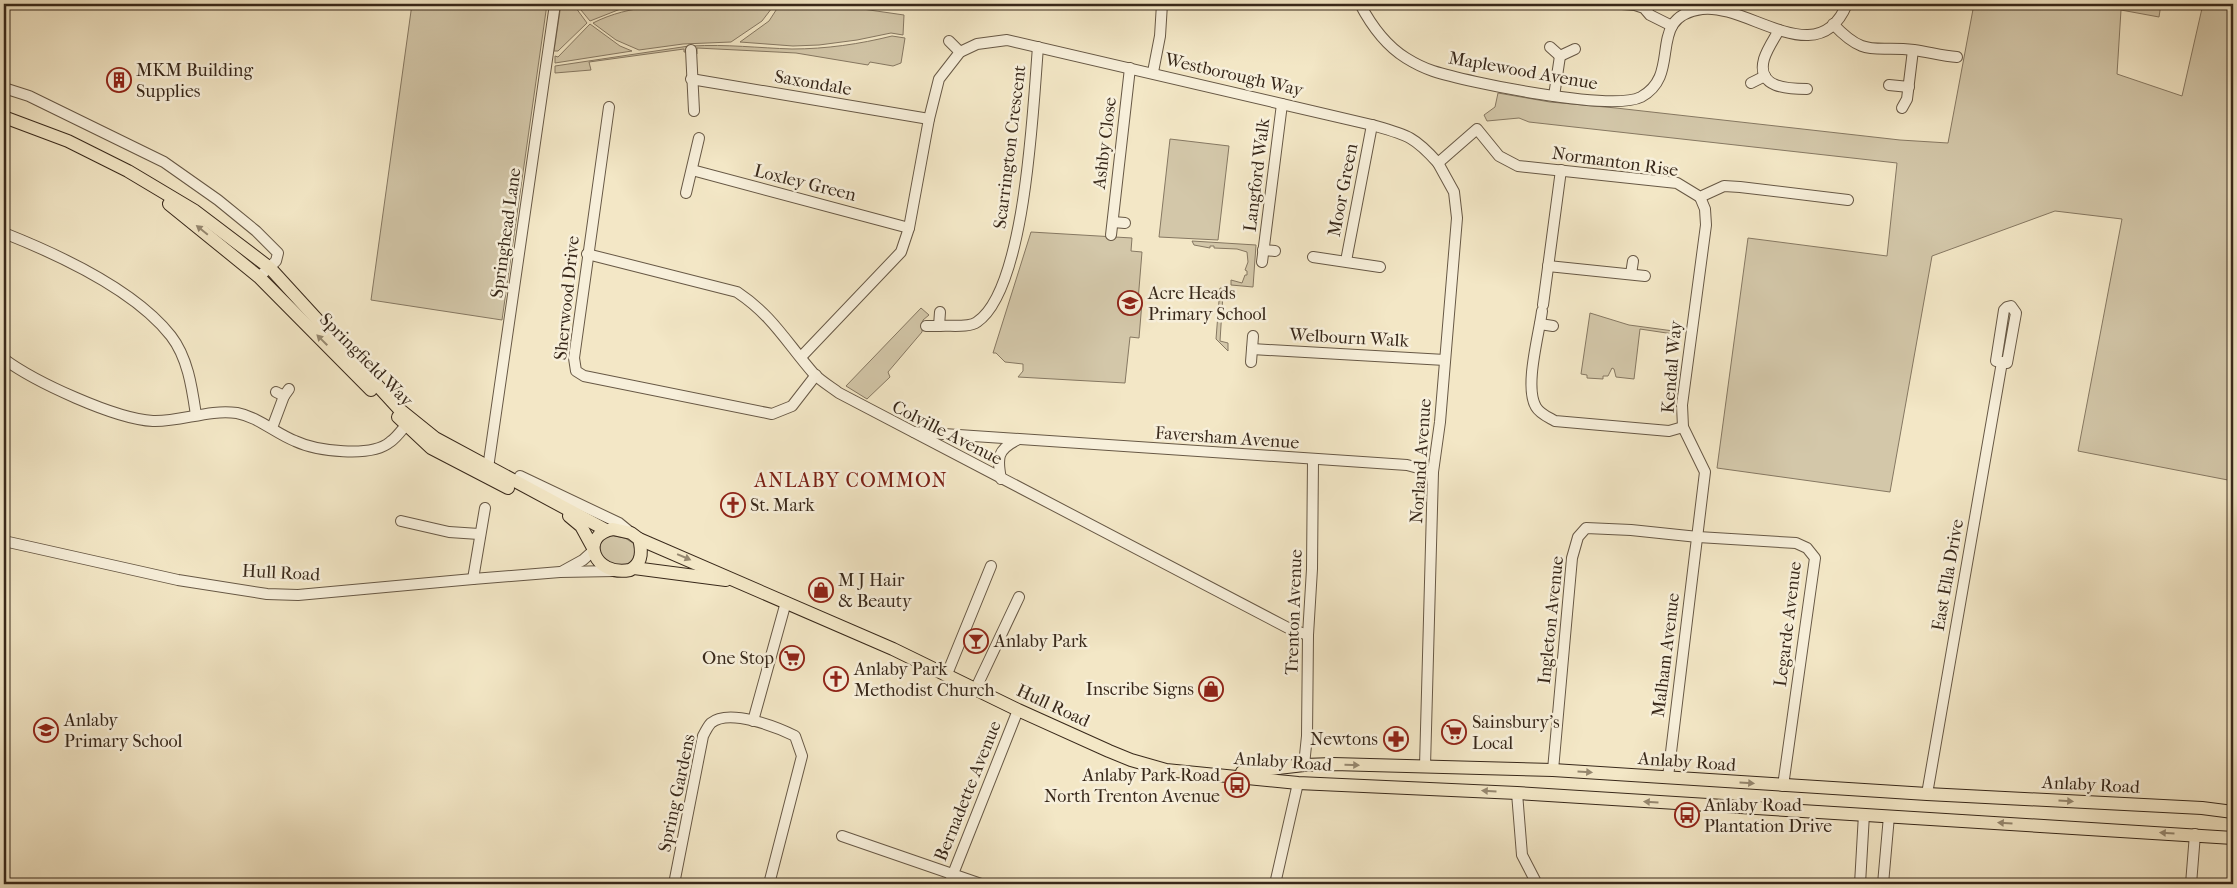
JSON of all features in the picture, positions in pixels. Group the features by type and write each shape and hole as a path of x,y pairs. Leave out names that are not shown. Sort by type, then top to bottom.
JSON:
{"main road":[{"name":"Springfield Way","path":"4,117 68,141 128,172 195,212 270,268 399,409 435,438 606,530"},
{"name":"Springfield Way","path":"128,172 259,277 431,448 500,484 567,515 581,526 593,549"},
{"path":"620,529 635,536 642,554 634,568 616,571 606,568 600,563 593,549 599,537 606,530 620,529"},
{"name":"Hull Road","path":"635,536 947,674 1018,710 1130,760 1166,770 1222,775"},
{"name":"Hull Road","path":"634,568 740,582"},
{"name":"Anlaby Road","path":"1222,775 1304,765 1553,770 1782,786 2145,805 2233,812"},
{"name":"Anlaby Road","path":"1222,775 1298,784 1517,793 2195,834 2233,838"}],"street":[{"name":"Springhead Lane","path":"488,468 555,4"},
{"path":"1153,72 1160,36 1162,4"},
{"name":"Maplewood Avenue","path":"1360,4 1368,20 1384,40 1405,58 1431,70 1554,96 1615,101 1640,98 1652,89 1661,76 1665,60 1665,44 1672,26"},
{"path":"1622,4 1644,8 1650,14 1672,26 1685,14 1705,9 1721,11 1797,35 1823,31 1833,24 1847,4"},
{"path":"1833,24 1854,42 1868,48 1913,50 1957,57"},
{"path":"1779,30 1764,58 1765,76 1771,83 1780,88 1807,90"},
{"name":"Westborough Way","path":"960,52 977,44 1007,40 1153,72 1408,135 1424,147 1438,163"},
{"path":"801,357 901,252 910,228 929,119 939,79 960,52 949,41"},
{"name":"Scarrington Crescent","path":"926,326 975,324 990,312 1000,290 1019,230 1028,159 1038,47"},
{"path":"1550,47 1560,56"},
{"path":"1560,56 1575,49"},
{"path":"691,50 694,111"},
{"path":"1902,108 1907,98 1913,50"},
{"path":"1554,96 1560,56"},
{"name":"Ashby Close","path":"1111,235 1130,68"},
{"path":"1751,83 1765,76"},
{"name":"Saxondale","path":"691,79 929,119"},
{"path":"1889,85 1909,87"},
{"path":"4,88 29,96 164,162 218,200 256,231 278,253 276,262 259,277"},
{"name":"Langford Walk","path":"1262,262 1282,104"},
{"name":"Sherwood Drive","path":"605,114 574,358 576,370 584,376 772,414 792,406 816,375"},
{"name":"Moor Green","path":"1346,261 1372,125"},
{"name":"Normanton Rise","path":"1438,163 1477,129 1499,156 1518,166 1677,183 1700,197"},
{"path":"686,193 699,138"},
{"name":"Norland Avenue","path":"1425,766 1433,472 1457,218 1454,192 1438,163"},
{"name":"Loxley Green","path":"692,170 910,228"},
{"path":"1561,170 1531,394 1536,408 1545,416 1555,421 1670,431 1683,426"},
{"path":"1700,197 1724,186 1740,186 1848,200"},
{"name":"Kendal Way","path":"1698,537 1705,472 1683,426 1682,405 1706,226 1705,209 1700,197"},
{"path":"1112,222 1125,223"},
{"path":"4,233 77,266 131,300 152,317 171,336 182,356 190,377 196,415"},
{"name":"Langford Walk","path":"1264,250 1276,251"},
{"name":"Colville Avenue","path":"587,254 736,292 756,305 769,317 816,375 852,401 1290,629 1308,634"},
{"name":"Moor Green","path":"1313,257 1380,267"},
{"path":"1632,274 1633,262"},
{"path":"1548,266 1645,276"},
{"name":"East Ella Drive","path":"2011,306 2016,313 2007,364 2002,362 1996,361 2004,310 2011,306"},
{"path":"939,326 940,312"},
{"path":"1540,324 1553,326"},
{"path":"1251,362 1253,336"},
{"name":"Welbourn Walk","path":"1252,349 1445,360"},
{"path":"4,359 24,374 130,418 155,421 196,415 237,414 272,428 293,441 310,447 342,451 375,450 390,443 406,425"},
{"name":"East Ella Drive","path":"1927,794 2002,362"},
{"path":"272,428 283,392"},
{"name":"Faversham Avenue","path":"909,431 1017,440 1407,465 1433,472"},
{"path":"1002,479 998,466 999,455 1004,446 1017,440"},
{"name":"Trenton Avenue","path":"1304,765 1307,723 1314,460"},
{"path":"520,476 618,523 635,536"},
{"path":"473,579 479,534 485,508"},
{"path":"401,521 449,532 479,534"},
{"name":"Ingleton Avenue","path":"1553,770 1566,612 1572,558 1578,537 1586,528 1698,537"},
{"name":"Malham Avenue","path":"1668,777 1698,537"},
{"name":"Legarde Avenue","path":"1698,537 1796,543 1807,548 1815,558 1782,786"},
{"name":"Hull Road","path":"4,541 178,580 267,594 306,595 560,572 616,571"},
{"name":"Hull Road","path":"560,572 583,560 593,549"},
{"path":"947,674 992,566"},
{"path":"976,688 1019,598"},
{"path":"753,721 786,602"},
{"name":"Bernadette Avenue","path":"949,884 1018,710"},
{"name":"Spring Gardens","path":"674,884 703,736 710,723 722,718 753,721 780,729 795,736 802,756 769,884"},
{"path":"1275,884 1298,784"},
{"path":"1517,793 1522,855 1537,884"},
{"path":"1860,884 1864,814"},
{"path":"1883,884 1889,816"},
{"path":"2191,884 2195,834"},
{"path":"842,836 980,884"}],"shaded area":[{"path":"412,4 547,4 502,320 371,300"},
{"path":"561,4 573,4 587,23 558,51 554,51"},
{"path":"576,4 660,4 623,8 590,21"},
{"path":"775,4 762,21 731,42 683,44 639,50 616,40 593,23 636,9 667,5"},
{"path":"780,4 828,4 904,15 903,35 891,33 819,45 793,46 740,42 769,21"},
{"path":"1974,4 2161,4 2159,17 2121,10 2117,74 2182,96 2203,4 2233,4 2233,481 2078,451 2122,219 2055,211 1932,256 1890,492 1717,468 1748,238 1887,256 1897,163 1529,122 1519,118 1487,121 1484,115 1495,107 1498,93 1550,102 1900,140 1948,143"},
{"path":"590,24 620,46 632,51 555,63 555,56 558,57"},
{"path":"892,36 905,38 901,63 893,66 870,62 868,65 796,53 697,48 697,54 693,54 692,46 717,45 805,49 843,46"},
{"path":"689,46 689,52 684,52 684,49 589,62 591,70 555,73 555,66"},
{"path":"1170,139 1229,146 1218,240 1159,237"},
{"path":"1031,232 1132,238 1131,251 1142,252 1138,301 1142,302 1139,338 1130,337 1125,383 1018,377 1023,371 1023,364 1005,362 996,353 993,353"},
{"path":"1192,241 1256,245 1253,287 1231,285 1231,280 1242,283 1245,275 1247,275 1245,270 1248,262 1247,252 1237,249 1214,248 1214,246 1210,246 1210,248 1194,245"},
{"path":"1220,288 1229,289 1228,294 1223,294 1220,341 1228,343 1228,351 1216,339"},
{"path":"921,308 929,315 923,320 922,332 888,372 890,377 867,399 846,386"},
{"path":"1590,313 1629,325 1681,332 1680,335 1640,329 1634,379 1616,377 1612,368 1608,376 1603,376 1603,379 1587,378 1587,375 1581,374"},
{"path":"609,535 625,538 636,545 639,554 630,565 606,564 599,552 601,540"}],"place":[{"name":"MKM Building Supplies","path":"119,80"},
{"name":"Acre Heads Primary School","path":"1130,303"},
{"name":"St. Mark","path":"733,505"},
{"name":"M J Hair & Beauty","path":"821,590"},
{"name":"Anlaby Park","path":"976,641"},
{"name":"One Stop","path":"792,658"},
{"name":"Anlaby Park Methodist Church","path":"836,679"},
{"name":"Inscribe Signs","path":"1211,689"},
{"name":"Anlaby Primary School","path":"46,730"},
{"name":"Sainsbury's Local","path":"1454,732"},
{"name":"Newtons","path":"1396,739"},
{"name":"Anlaby Park Road North Trenton Avenue","path":"1237,785"},
{"name":"Anlaby Road Plantation Drive","path":"1687,815"}],"district":[{"name":"ANLABY COMMON","path":"851,480"}]}
